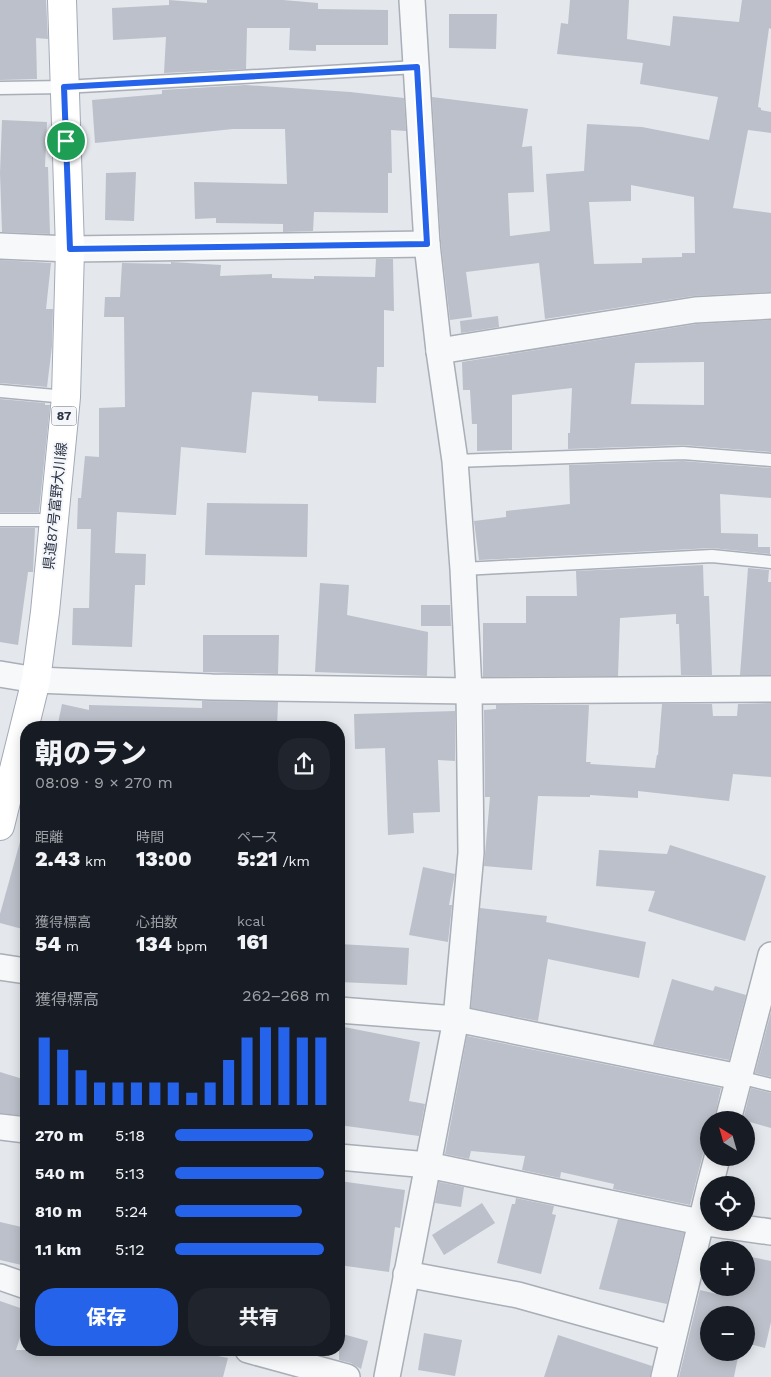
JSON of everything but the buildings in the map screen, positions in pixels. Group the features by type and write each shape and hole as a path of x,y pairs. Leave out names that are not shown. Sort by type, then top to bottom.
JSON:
{"main road":[{"name":"県道87号富野大川線","path":"26,721 36,680 45,612 66,397 70,249 62,0"},
{"name":"県道87号富野大川線","path":"0,826 20,745"}],"street":[{"path":"387,1377 456,1019 470,853 469,691 463,569 455,461 439,351 427,244 412,0"},
{"path":"0,246 70,249 427,244"},
{"path":"439,351 695,310 771,306"},
{"path":"0,674 36,680 212,687 469,691 771,689"},
{"path":"730,1111 771,955"},
{"path":"0,967 20,970"},
{"path":"345,1010 456,1019 739,1077"},
{"path":"0,1127 20,1129"},
{"path":"345,1158 428,1165 700,1222 664,1377"},
{"path":"755,1230 771,1232"},
{"path":"406,1274 518,1294 672,1338"},
{"path":"0,1277 20,1284"},
{"path":"270,1356 347,1377"}],"lane":[{"path":"0,88 64,87 417,67"},
{"path":"0,391 66,397"},
{"path":"455,461 684,453 771,460"},
{"path":"0,520 54,520"},
{"path":"463,569 712,556 771,562"},
{"path":"739,1077 771,1084"}],"route":[{"path":"417,67 427,244 70,249 66,141 64,87 417,67"}]}
